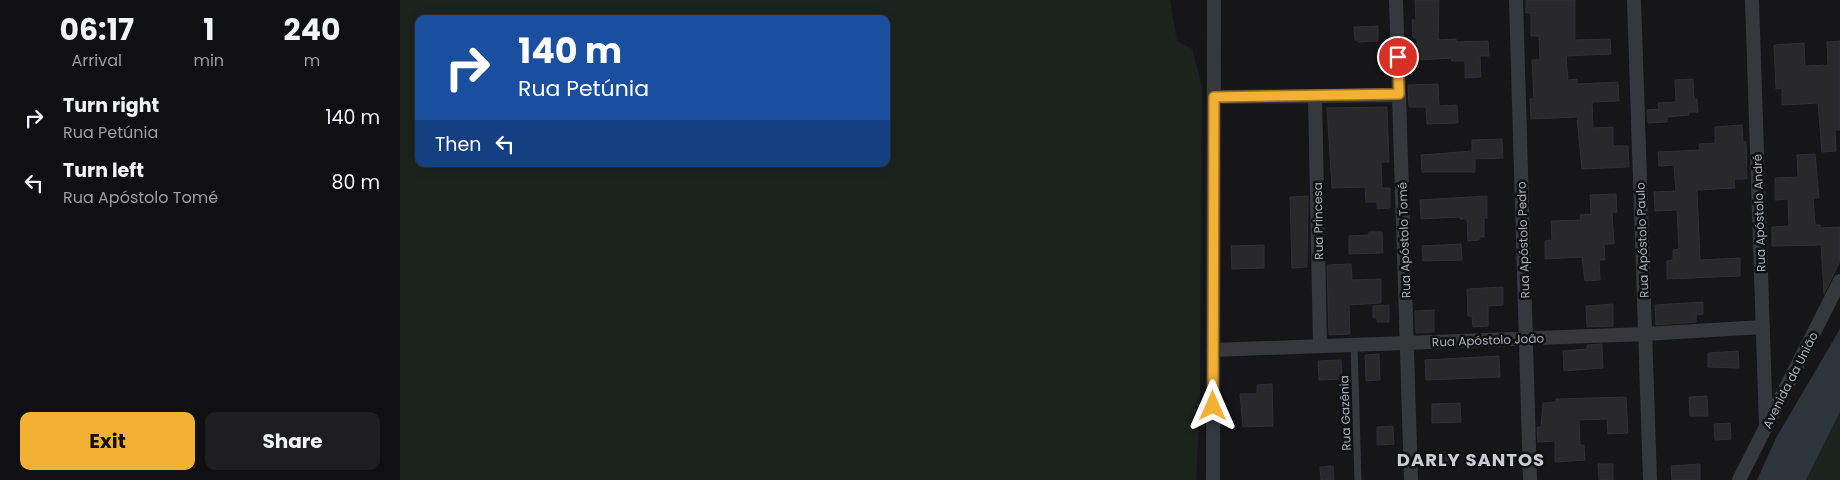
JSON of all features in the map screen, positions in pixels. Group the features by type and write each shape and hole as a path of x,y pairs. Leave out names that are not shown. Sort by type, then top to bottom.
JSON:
{"street":[{"path":"1213,480 1214,0"},
{"name":"Rua Apóstolo Tomé","path":"1396,0 1411,480"},
{"name":"Rua Apóstolo Pedro","path":"1516,0 1530,480"},
{"name":"Rua Apóstolo Paulo","path":"1634,0 1650,480"},
{"name":"Rua Apóstolo André","path":"1752,0 1766,426"},
{"path":"1214,97 1399,94"},
{"name":"Rua Princesa","path":"1315,96 1320,346"},
{"name":"Avenida da União","path":"1739,480 1840,281"},
{"name":"Rua Apóstolo João","path":"1213,350 1526,339 1763,327"}],"lane":[{"name":"Rua Gazênia","path":"1354,345 1358,480"}],"shaded area":[{"path":"400,0 1170,0 1177,41 1192,49 1202,86 1200,398 1196,480 400,480"},
{"path":"1840,329 1840,412 1806,480 1757,480 1776,438"},
{"path":"1840,412 1840,480 1806,480"}],"building":[{"path":"1415,0 1439,0 1438,40 1456,39 1456,42 1488,41 1489,56 1480,56 1481,77 1465,78 1465,61 1452,61 1451,58 1418,60 1417,38 1413,38 1412,20 1416,20"},
{"path":"1526,0 1575,0 1575,40 1610,39 1611,54 1566,56 1568,80 1577,79 1577,84 1618,82 1619,101 1592,102 1593,128 1613,127 1613,146 1628,146 1629,167 1582,169 1577,117 1531,119 1530,99 1534,99 1532,60 1540,60 1539,36 1531,36 1531,13 1526,13"},
{"path":"1378,26 1378,41 1358,42 1358,40 1355,40 1354,27"},
{"path":"1840,41 1840,130 1835,130 1836,151 1822,152 1818,103 1782,105 1782,88 1776,89 1774,45 1804,43 1805,66 1828,65 1827,42"},
{"path":"1693,79 1694,99 1697,99 1698,112 1689,112 1689,115 1667,117 1667,122 1648,123 1647,110 1659,109 1658,103 1676,102 1675,80"},
{"path":"1438,84 1439,106 1457,105 1458,123 1427,124 1426,107 1409,107 1408,85"},
{"path":"1387,107 1389,162 1381,162 1382,188 1390,188 1390,208 1377,209 1377,202 1366,202 1365,187 1332,188 1327,108"},
{"path":"1742,125 1743,142 1746,142 1747,179 1734,179 1735,188 1697,190 1700,260 1740,258 1740,276 1667,279 1667,261 1673,260 1673,250 1679,249 1677,210 1655,211 1654,192 1676,191 1674,165 1659,166 1658,152 1700,150 1699,144 1715,143 1715,127"},
{"path":"1502,139 1503,158 1475,159 1475,172 1422,172 1421,155 1472,151 1472,140"},
{"path":"1815,154 1819,198 1813,198 1815,225 1820,225 1820,228 1840,227 1840,261 1824,294 1821,245 1772,246 1772,227 1789,226 1788,199 1775,200 1775,178 1798,177 1797,155"},
{"path":"1616,194 1617,212 1612,212 1614,244 1604,244 1605,260 1599,260 1600,280 1585,281 1582,257 1545,259 1545,241 1552,240 1551,221 1581,220 1580,215 1591,214 1590,195"},
{"path":"1308,196 1307,267 1292,268 1290,197"},
{"path":"1487,196 1487,218 1484,218 1484,237 1479,237 1479,240 1468,241 1467,219 1460,219 1460,217 1421,219 1420,200"},
{"path":"1369,232 1382,232 1383,253 1349,254 1349,236 1369,235"},
{"path":"1461,244 1462,260 1423,261 1422,246"},
{"path":"1264,245 1264,268 1232,269 1231,246"},
{"path":"1351,264 1352,280 1381,279 1381,303 1349,305 1350,334 1329,335 1327,265"},
{"path":"1503,287 1503,305 1488,306 1488,326 1473,327 1472,316 1468,316 1467,289"},
{"path":"1703,302 1703,314 1696,315 1696,322 1656,325 1655,305"},
{"path":"1613,304 1613,326 1587,327 1586,306"},
{"path":"1389,305 1389,322 1377,322 1377,317 1373,318 1373,306"},
{"path":"1434,310 1434,332 1416,333 1415,311"},
{"path":"1602,344 1603,368 1564,371 1563,351 1587,349 1587,345"},
{"path":"1738,351 1739,368 1708,367 1708,353"},
{"path":"1379,354 1380,380 1366,381 1365,355"},
{"path":"1499,356 1500,377 1426,380 1425,360"},
{"path":"1341,360 1342,379 1319,380 1318,361"},
{"path":"1272,384 1273,426 1243,427 1240,394 1257,394 1257,385"},
{"path":"1707,396 1708,416 1690,416 1689,397"},
{"path":"1626,397 1628,433 1608,434 1607,419 1579,420 1580,445 1584,445 1585,460 1555,462 1555,441 1538,442 1537,427 1541,427 1543,403 1556,402 1556,399"},
{"path":"1460,403 1461,422 1432,423 1432,404"},
{"path":"1730,423 1731,439 1715,440 1714,424"},
{"path":"1393,426 1394,444 1377,445 1377,427"},
{"path":"1449,452 1450,464 1426,465 1426,453"},
{"path":"1598,464 1613,464 1613,480 1599,480"},
{"path":"1700,464 1700,480 1672,480 1671,466"},
{"path":"1333,466 1334,480 1321,480 1320,467"}],"district":[{"name":"DARLY SANTOS","path":"1471,459"}],"route":[{"path":"1213,406 1214,97 1399,94 1398,57"}]}
